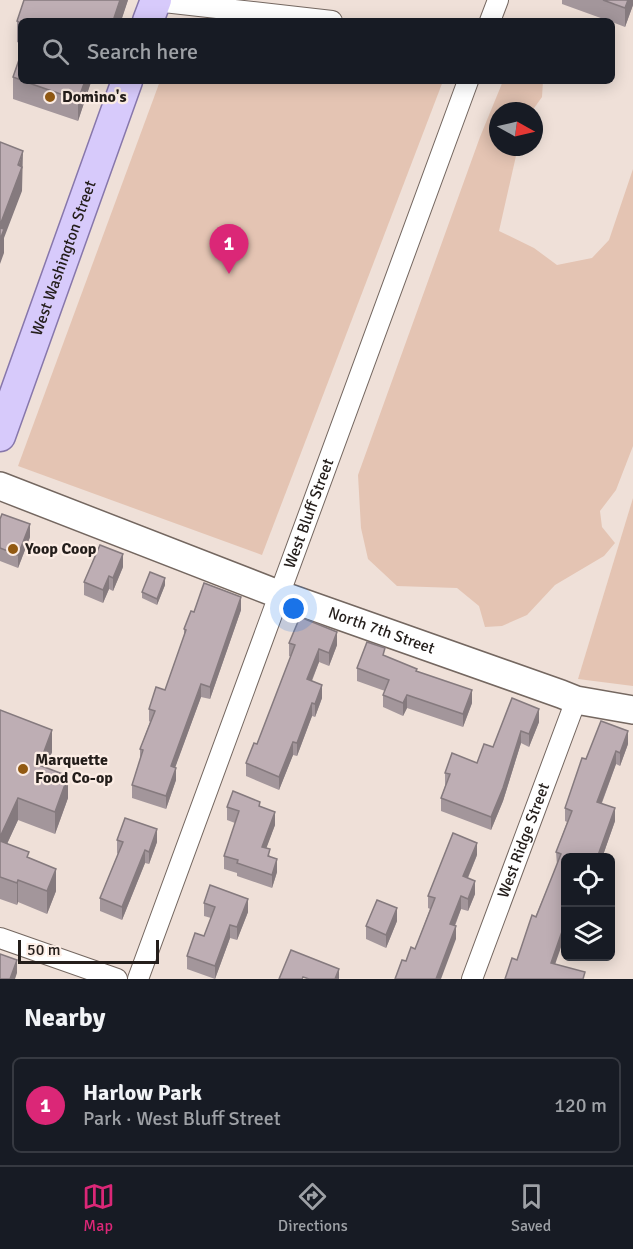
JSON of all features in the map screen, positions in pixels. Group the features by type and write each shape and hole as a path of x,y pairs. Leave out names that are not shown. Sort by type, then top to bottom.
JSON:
{"main road":[{"name":"West Washington Street","path":"0,436 126,84"}],"street":[{"path":"491,18 498,0"},
{"path":"153,8 291,18"},
{"name":"West Bluff Street","path":"138,979 467,84"},
{"name":"North 7th Street","path":"0,486 279,594 576,700 633,710"},
{"name":"West Ridge Street","path":"472,979 576,700"},
{"path":"0,938 117,979"}],"shaded area":[{"path":"159,84 442,84 262,555 18,466"},
{"path":"502,84 543,84 542,97 538,102 494,102"},
{"path":"489,115 489,156 516,156 499,231 534,248 557,265 592,258 609,240 633,169 633,446 616,490 600,511 602,527 615,543 604,556 555,585 527,615 502,626 485,627 479,606 457,588 397,586 368,559 361,528 358,475"},
{"path":"633,498 633,686 578,679"}],"building":[{"path":"24,0 120,0 114,18 18,18"},
{"path":"603,0 628,0 625,8"},
{"path":"18,63 18,79 13,77"},
{"path":"32,84 84,84 78,100"},
{"path":"0,142 23,151 18,165 22,167 0,225"},
{"path":"0,228 4,229 0,240"},
{"path":"2,514 30,524 18,555 0,548"},
{"path":"100,545 123,554 113,578 109,576 103,590 84,582"},
{"path":"150,572 165,578 157,599 142,592"},
{"path":"204,583 241,597 210,687 201,684 171,766 176,768 166,796 132,785 143,750 140,749 155,711 149,709 156,687 165,690 186,630 184,629 191,611 194,612"},
{"path":"300,617 337,632 329,653 319,649 307,679 322,685 315,704 312,703 297,743 293,742 279,777 246,763 254,743 257,744 295,645 289,643"},
{"path":"367,642 385,648 383,655 417,669 416,671 472,690 463,714 407,695 403,703 383,695 389,680 357,668"},
{"path":"512,698 539,709 529,734 521,731 491,817 441,798 450,774 445,773 452,753 477,763 484,744 493,747"},
{"name":"Marquette Food Co-op","path":"0,710 52,730 39,765 68,776 55,812 18,798 0,837"},
{"path":"601,721 628,731 620,753 616,751 597,802 615,808 599,853 561,854 556,852 572,811 565,808 582,758 586,759"},
{"path":"233,791 260,802 259,806 275,812 262,847 270,849 268,856 277,859 272,875 224,856 239,811 227,807"},
{"path":"125,818 157,829 149,852 145,850 122,907 100,898 123,842 117,840"},
{"path":"453,833 477,843 463,876 475,881 468,899 461,896 450,924 456,926 436,979 395,979 402,960 406,961 411,947 415,949 435,898 428,896"},
{"path":"0,841 29,852 27,857 56,869 47,891 18,880 17,883 0,877"},
{"path":"561,854 561,934 551,963 585,972 583,979 505,979 512,958 517,960 532,915 536,917"},
{"path":"210,885 248,899 237,927 230,925 215,966 187,956 195,933 204,936 215,907 204,903"},
{"path":"377,900 397,908 386,935 366,926"},
{"path":"291,950 339,969 335,979 303,977 302,979 279,979"},
{"path":"0,954 17,960 10,979 0,979"}],"place":[{"name":"Domino's","path":"50,97"},
{"name":"Harlow Park","path":"229,274"},
{"name":"Yoop Coop","path":"13,549"},
{"name":"Marquette Food Co-op","path":"23,769"}]}
